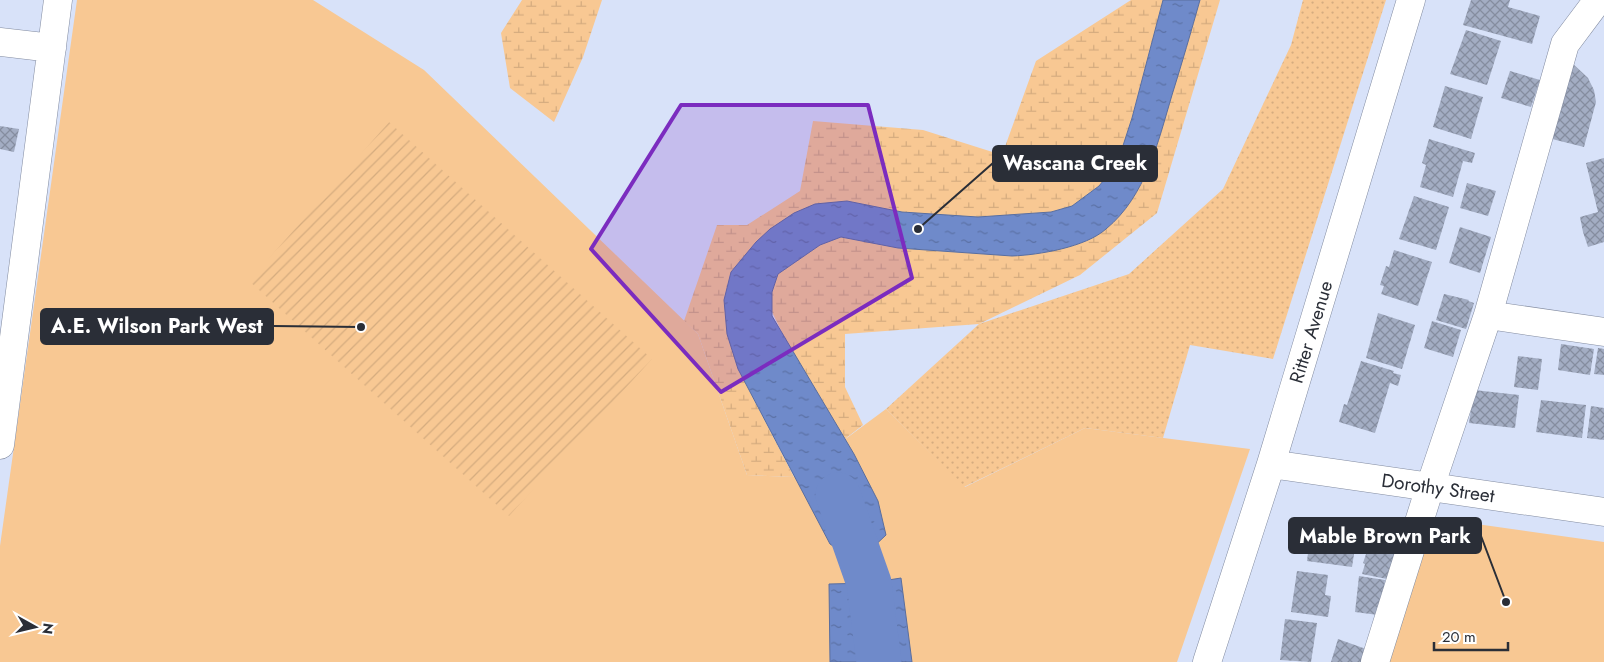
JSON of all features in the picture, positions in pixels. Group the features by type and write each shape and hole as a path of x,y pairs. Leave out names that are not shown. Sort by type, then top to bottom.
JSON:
{"street":[{"path":"0,445 10,292 52,48 58,0"},
{"name":"Ritter Avenue","path":"1207,662 1271,464 1412,0"},
{"path":"1375,662 1430,486 1488,315 1565,44 1595,4 1604,0"},
{"path":"0,42 52,48"},
{"path":"1488,315 1604,332"},
{"name":"Dorothy Street","path":"1271,464 1604,512"}],"highlighted area":[{"path":"681,105 868,105 912,278 721,392 591,249"}],"green space":[{"path":"77,0 313,0 424,70 698,334 747,475 794,477 886,409 965,487 1085,428 1250,449 1177,662 0,662 0,546"},
{"path":"522,0 602,0 583,57 554,122 510,88 501,33"},
{"path":"1131,0 1163,0 1132,118 1117,164 1099,186 1072,206 1051,212 978,217 902,212 876,208 756,242 731,272 724,300 738,369 794,477 747,475 698,334 684,321 717,225 747,225 800,191 813,121 923,130 1002,155 1036,61"},
{"path":"1200,0 1220,0 1157,213 1080,275 979,324 845,334 845,387 863,425 845,439 787,343 772,312 772,292 778,274 820,245 841,237 898,248 1012,256 1056,250 1086,241 1151,164"},
{"path":"1303,0 1386,0 1273,359 1190,345 1163,438 1085,428 964,487 886,409 979,324 1129,274 1223,189 1291,45"},
{"path":"389,122 652,359 509,516 249,281"},
{"path":"1434,518 1604,542 1604,662 1389,662"}],"water":[{"path":"1163,0 1200,0 1149,167 1131,201 1120,216 1106,229 1087,241 1062,249 1012,256 898,248 841,237 820,245 778,274 772,292 772,316 854,454 878,501 886,535 868,552 848,556 830,544 738,369 727,334 724,300 731,272 756,242 770,229 794,213 815,204 847,201 902,212 978,217 1051,212 1072,206 1099,186 1117,164 1132,118"},
{"path":"901,578 912,662 830,662 829,584 869,583"}],"building":[{"path":"1471,0 1510,0 1508,7 1540,16 1532,44 1463,25"},
{"path":"1466,30 1501,41 1487,85 1450,74"},
{"path":"1571,62 1588,78 1594,90 1596,102 1584,147 1552,139"},
{"path":"1510,71 1540,80 1531,107 1501,98"},
{"path":"1445,86 1483,97 1471,139 1433,127"},
{"path":"0,126 19,129 14,152 0,149"},
{"path":"1429,139 1475,153 1472,163 1463,161 1453,197 1420,187 1426,165 1422,163"},
{"path":"1604,158 1604,242 1588,247 1580,217 1598,212 1586,163"},
{"path":"1467,183 1496,191 1488,216 1460,208"},
{"path":"1414,196 1449,207 1436,250 1399,239"},
{"path":"1460,227 1491,237 1480,273 1449,263"},
{"path":"1394,250 1432,262 1418,306 1381,294 1384,286 1380,285 1386,266 1389,267"},
{"path":"1444,294 1474,303 1466,329 1436,320"},
{"path":"1378,313 1415,325 1402,369 1366,358"},
{"path":"1432,321 1461,330 1453,357 1424,348"},
{"path":"1561,344 1594,349 1590,375 1558,370"},
{"path":"1598,348 1604,349 1604,375 1594,374"},
{"path":"1518,356 1542,359 1538,390 1514,387"},
{"path":"1361,361 1401,375 1398,386 1390,383 1375,433 1339,422 1344,404 1347,405"},
{"path":"1474,390 1519,395 1515,428 1469,423"},
{"path":"1541,400 1586,405 1582,438 1536,432"},
{"path":"1591,406 1604,408 1604,440 1587,438"},
{"path":"1311,529 1357,535 1352,567 1307,561"},
{"path":"1374,530 1403,540 1393,573 1389,572 1387,579 1362,574 1365,564 1363,563"},
{"path":"1297,571 1328,575 1325,595 1331,596 1328,617 1291,612"},
{"path":"1359,576 1385,580 1382,603 1378,615 1355,612"},
{"path":"1285,619 1317,623 1311,662 1280,660"},
{"path":"1338,639 1366,649 1362,662 1331,662"}],"waterway":[{"path":"838,495 869,583 879,662"}],"place":[{"name":"Wascana Creek","path":"918,229"},
{"name":"A.E. Wilson Park West","path":"361,327"},
{"name":"Mable Brown Park","path":"1506,602"}]}
